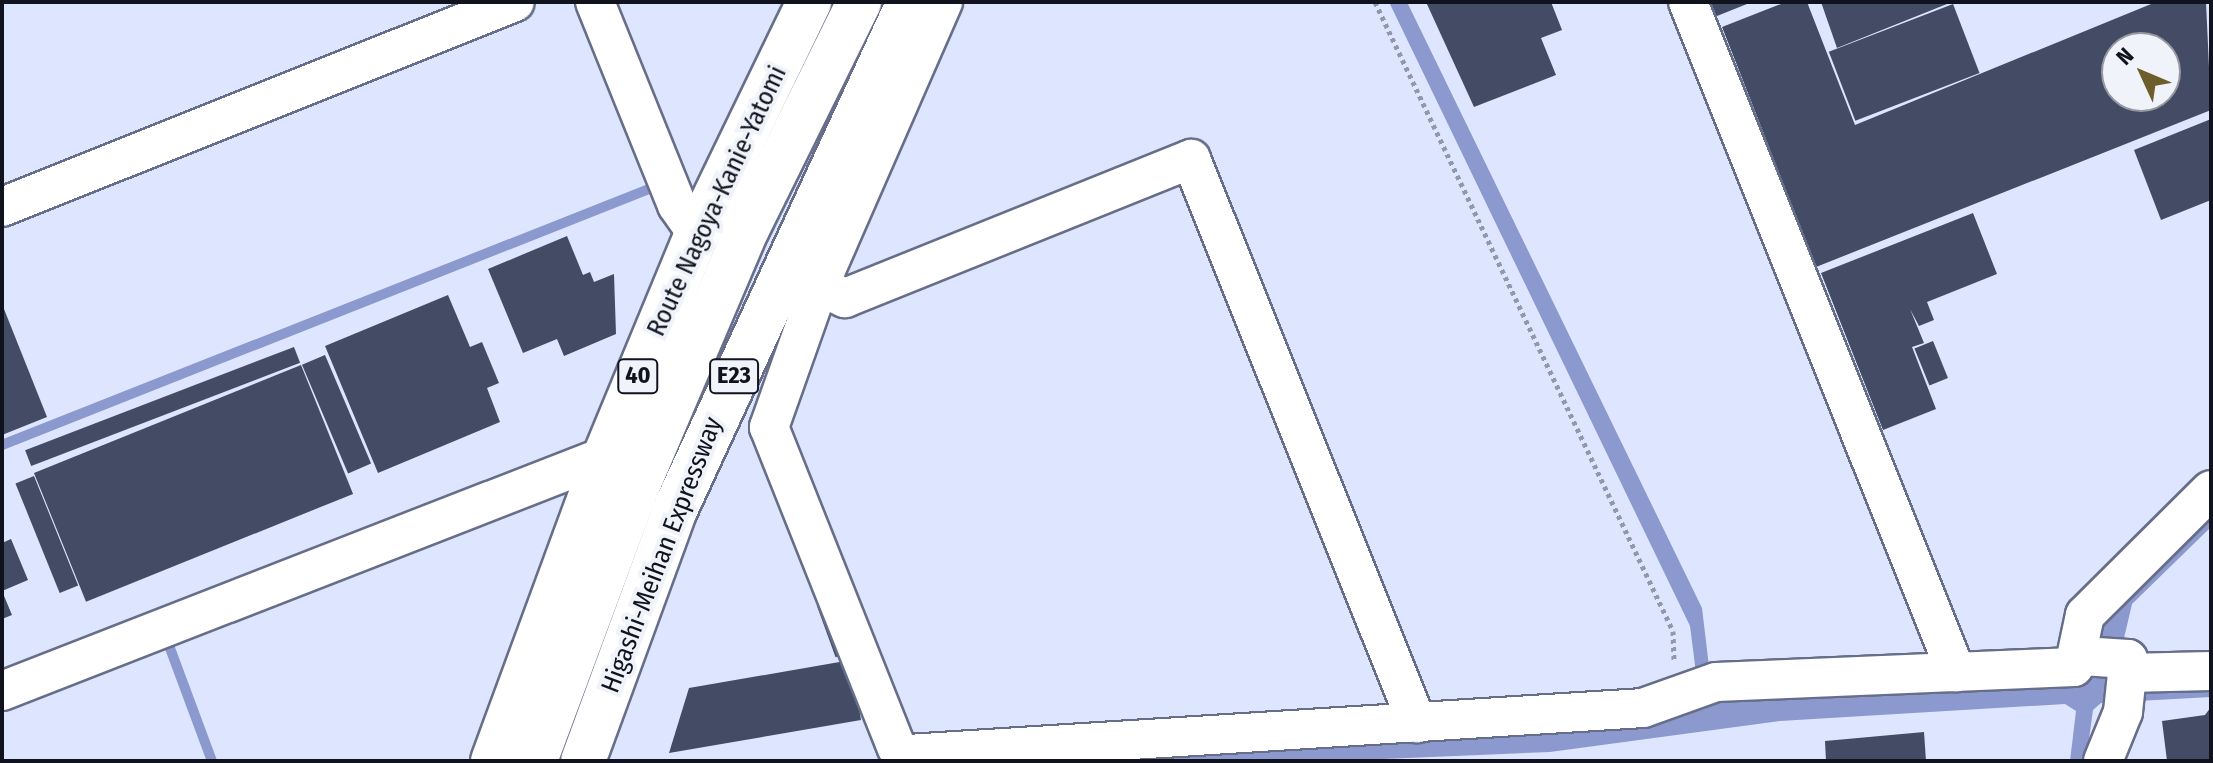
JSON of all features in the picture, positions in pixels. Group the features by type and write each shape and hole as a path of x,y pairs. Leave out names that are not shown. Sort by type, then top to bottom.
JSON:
{"main road":[{"name":"Route Nagoya-Kanie-Yatomi","path":"500,759 605,456 697,234 809,2"},
{"name":"Higashi-Meihan Expressway","path":"500,759 645,468 747,229 859,2"},
{"name":"Higashi-Meihan Expressway","path":"583,761 674,512 909,2"}],"street":[{"path":"2,207 515,2"},
{"path":"595,2 677,205 697,234"},
{"path":"943,2 819,286 769,427 897,748 908,754 1643,708 1716,682 2074,667 2082,656 2085,615 2211,490"},
{"path":"1688,2 1956,672"},
{"path":"819,286 845,298 1191,159 1417,723"},
{"path":"2,691 605,456"},
{"path":"2082,656 2125,666 2211,671"},
{"path":"2103,761 2123,712 2125,666"}],"path":[{"path":"1375,2 1673,631 1675,697"}],"water":[{"path":"1389,2 1407,2 1702,608 1710,675 2077,679 2094,617 2211,497 2211,527 2132,604 2121,651 2211,680 2211,697 2101,703 2093,710 2086,761 2070,761 2076,711 2065,704 1780,721 1550,752 1336,761 952,761 1640,720 1696,673 1690,626"}],"building":[{"path":"1426,2 1551,2 1562,30 1541,38 1556,75 1474,107"},
{"path":"1700,2 1752,2 1707,20"},
{"path":"1786,2 1807,2 1855,125 2156,2 2206,2 2211,110 1816,267 1722,27"},
{"path":"1821,2 1952,2 1837,48"},
{"path":"1953,4 1980,73 1855,121 1829,52"},
{"path":"2211,119 2211,200 2161,220 2134,150"},
{"path":"1973,213 1997,274 1927,302 1934,320 1919,326 1910,309 1924,343 1912,347 1936,409 1883,430 1821,273"},
{"path":"567,236 583,275 590,272 594,282 614,274 616,334 564,356 557,339 523,353 488,269"},
{"path":"448,295 470,347 482,342 499,383 487,388 500,422 378,473 325,346"},
{"path":"2,304 47,417 2,435"},
{"path":"1933,341 1948,378 1929,386 1914,348"},
{"path":"294,347 300,363 31,466 25,450"},
{"path":"325,355 371,464 348,473 302,365"},
{"path":"301,365 353,494 86,602 34,473"},
{"path":"34,476 78,585 60,593 15,483"},
{"path":"11,539 28,580 2,591 2,543"},
{"path":"2,591 12,615 2,619"},
{"path":"829,601 848,653 836,657 817,605"},
{"path":"851,660 861,720 669,753 689,688"},
{"path":"2211,707 2211,761 2167,761 2162,721 2205,715"},
{"path":"1924,732 1926,761 1826,761 1825,741"}],"waterway":[{"path":"2,445 659,185"},
{"path":"167,640 212,761"}]}
